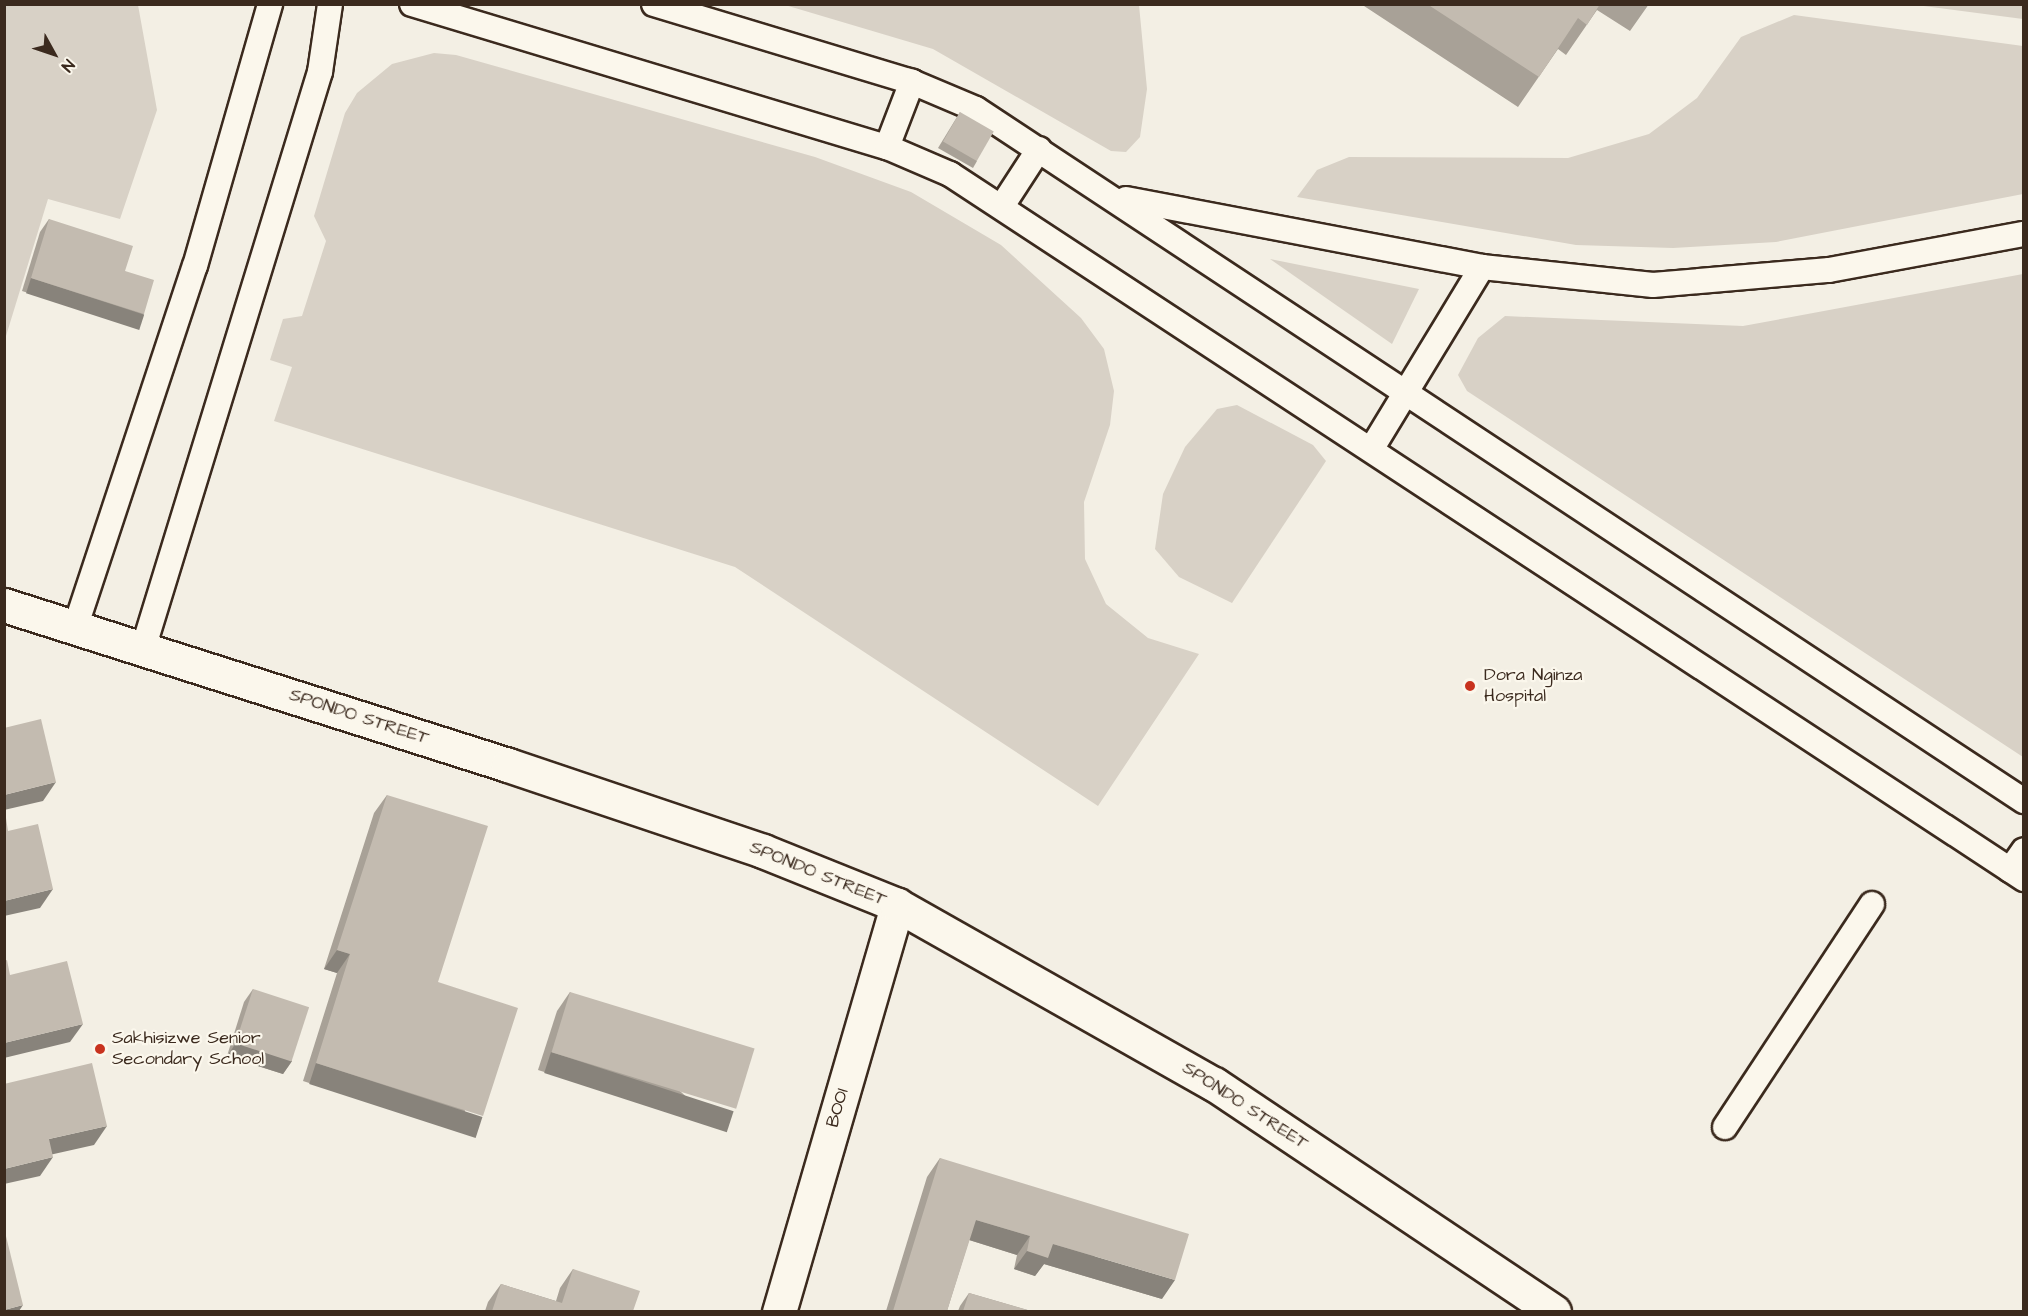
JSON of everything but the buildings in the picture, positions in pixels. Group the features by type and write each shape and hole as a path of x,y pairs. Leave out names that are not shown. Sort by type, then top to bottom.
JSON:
{"main road":[{"name":"SPONDO STREET","path":"4,605 763,851 897,905 1215,1084 1554,1311"},
{"name":"BOOI","path":"779,1311 897,905"}],"lane":[{"path":"75,628 195,266 270,4"},
{"path":"143,649 320,72 330,4"},
{"path":"412,4 887,147 950,174 1371,448 2017,874 2024,850"},
{"path":"654,4 912,82 976,109 1115,197 1408,396 2024,801"},
{"path":"887,147 912,82"},
{"path":"1002,206 1039,149"},
{"path":"1115,197 1482,267 1653,285 1828,270 2024,234"},
{"path":"1371,448 1408,396 1482,267"},
{"path":"1725,1127 1872,904"}],"shaded area":[{"path":"4,5 138,5 157,110 120,219 48,199 6,336"},
{"path":"785,5 1139,5 1147,89 1140,137 1126,152 1111,151 933,49"},
{"path":"1916,5 2023,5 2023,19"},
{"path":"1794,15 2023,46 2023,194 1776,242 1673,248 1576,245 1297,197 1317,170 1349,157 1568,158 1649,134 1697,98 1741,37"},
{"path":"434,53 456,55 815,157 911,192 1001,245 1081,318 1104,349 1114,391 1110,425 1084,502 1085,559 1106,604 1148,638 1199,654 1098,806 735,567 274,421 292,367 270,360 283,319 302,316 326,241 314,216 345,113 357,93 392,64"},
{"path":"1270,259 1419,289 1392,344"},
{"path":"2023,274 2023,757 1467,391 1458,375 1478,338 1505,316 1743,326"},
{"path":"1237,405 1313,445 1326,461 1232,603 1179,577 1155,549 1163,494 1185,447 1217,409"}],"place":[{"name":"Dora Nginza Hospital","path":"1470,686"},
{"name":"Sakhisizwe Senior Secondary School","path":"100,1049"}]}
